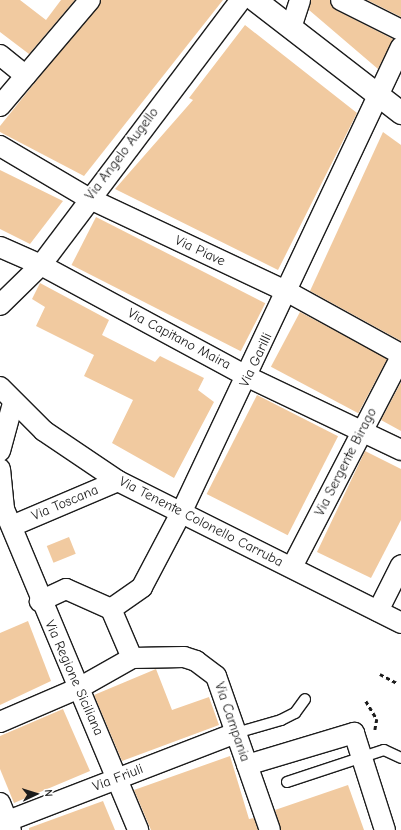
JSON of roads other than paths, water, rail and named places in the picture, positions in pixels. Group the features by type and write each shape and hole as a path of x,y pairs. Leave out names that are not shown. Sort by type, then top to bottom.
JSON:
{"street":[{"path":"0,106 90,0"},
{"name":"Via Angelo Augello","path":"0,305 41,264 88,198 241,0"},
{"path":"255,0 401,113"},
{"path":"291,28 300,0"},
{"path":"341,0 401,30"},
{"name":"Via Garilli","path":"111,609 142,587 182,511 288,292 377,95 401,47"},
{"path":"0,55 26,76"},
{"name":"Via Piave","path":"0,146 88,198 288,292 401,354"},
{"name":"Via Capitano Maira","path":"0,247 41,264 248,376 401,450"},
{"name":"Via Sergente Birago","path":"292,567 361,431 401,357"},
{"name":"Via Tenente Colonello Carruba","path":"0,387 13,403 44,431 118,481 182,511 401,623"},
{"path":"0,451 13,403"},
{"name":"Via Regione Siciliana","path":"0,469 5,515 40,601 79,688 138,830"},
{"name":"Via Toscana","path":"5,515 118,481"},
{"path":"378,611 401,565"},
{"path":"0,722 79,688 132,658 111,609 66,589 40,601"},
{"name":"Via Campania","path":"132,658 184,657 207,667 216,676 246,765 263,828"},
{"path":"246,765 354,733 385,830"},
{"name":"Via Friuli","path":"6,825 117,778 236,734"},
{"path":"0,803 6,825"}],"lane":[{"path":"236,734 281,720 296,713 305,699"},
{"path":"287,782 384,750 401,758"}]}
